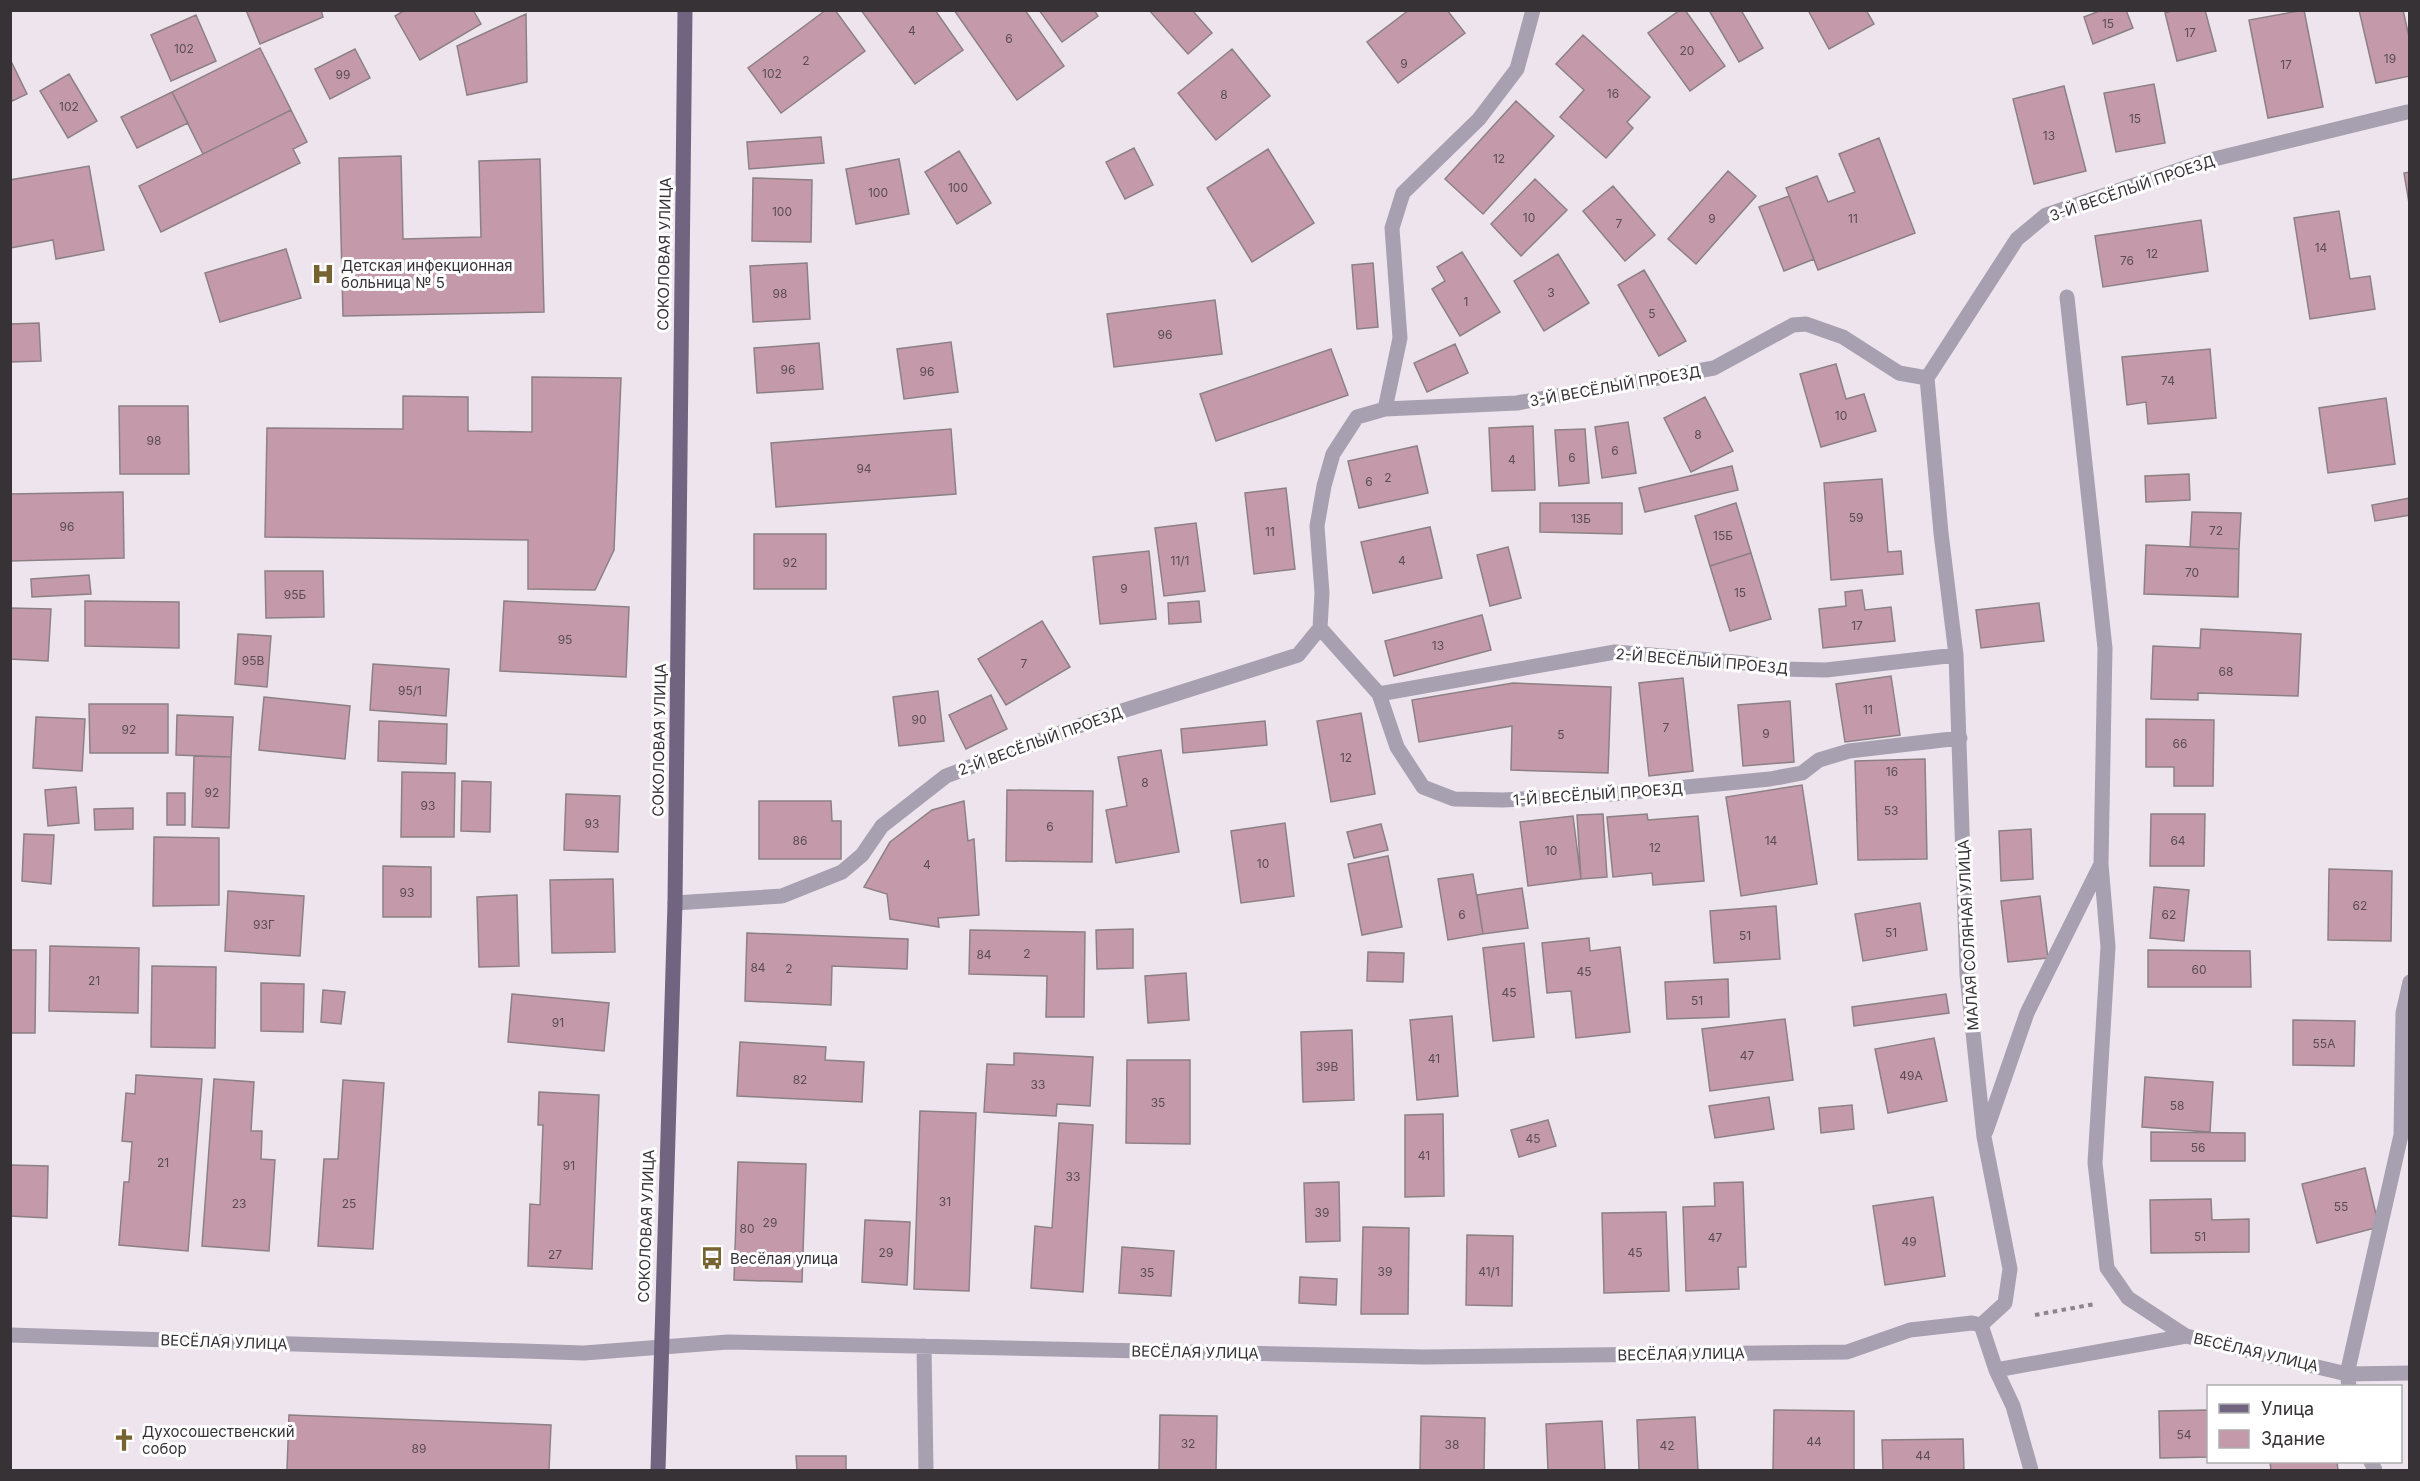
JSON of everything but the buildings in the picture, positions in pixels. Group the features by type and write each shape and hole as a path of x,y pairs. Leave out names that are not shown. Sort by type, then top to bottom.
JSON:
{"main road":[{"name":"СОКОЛОВАЯ УЛИЦА","path":"658,1470 675,903 688,11"}],"street":[{"path":"1385,408 1400,338 1392,228 1403,193 1479,119 1517,69 1533,10"},
{"name":"3-Й ВЕСЁЛЫЙ ПРОЕЗД","path":"1320,628 1322,593 1317,526 1324,486 1333,454 1357,417 1385,408 1517,403 1714,368 1793,325 1806,324 1843,337 1899,373 1927,378 2018,239 2046,215 2202,162 2407,112"},
{"path":"2067,297 2105,648 2101,864 2108,947 2095,1163 2107,1268 2128,1298 2186,1336"},
{"name":"МАЛАЯ СОЛЯНАЯ УЛИЦА","path":"1927,378 1941,533 1956,654 1967,975 1984,1137 2010,1269 2005,1304 1981,1325"},
{"name":"2-Й ВЕСЁЛЫЙ ПРОЕЗД","path":"675,903 782,896 842,872 862,855 882,826 945,776 1100,718 1298,655 1320,628"},
{"name":"1-Й ВЕСЁЛЫЙ ПРОЕЗД","path":"1320,628 1379,694 1397,747 1423,787 1454,799 1503,800 1613,794 1770,779 1802,773 1819,760 1849,751 1960,738"},
{"name":"2-Й ВЕСЁЛЫЙ ПРОЕЗД","path":"1379,694 1615,652 1746,663 1780,669 1826,670 1956,654"},
{"path":"1984,1137 2027,1013 2101,864"},
{"path":"2348,1380 2401,1135 2403,1013 2409,982"},
{"name":"ВЕСЁЛАЯ УЛИЦА","path":"10,1335 584,1353 660,1349 728,1342 1425,1357 1847,1352 1910,1330 1972,1323 1981,1325"},
{"path":"1981,1325 1996,1370 2013,1406 2031,1470"},
{"name":"ВЕСЁЛАЯ УЛИЦА","path":"1996,1370 2186,1336 2348,1380 2409,1372"},
{"path":"924,1346 926,1470"}],"path":[{"path":"1981,1325 2128,1298"}],"place":[{"name":"Детская инфекционная больница № 5","path":"323,274"},
{"name":"Весёлая улица","path":"712,1258"},
{"name":"Духосошественский собор","path":"124,1440"}]}
